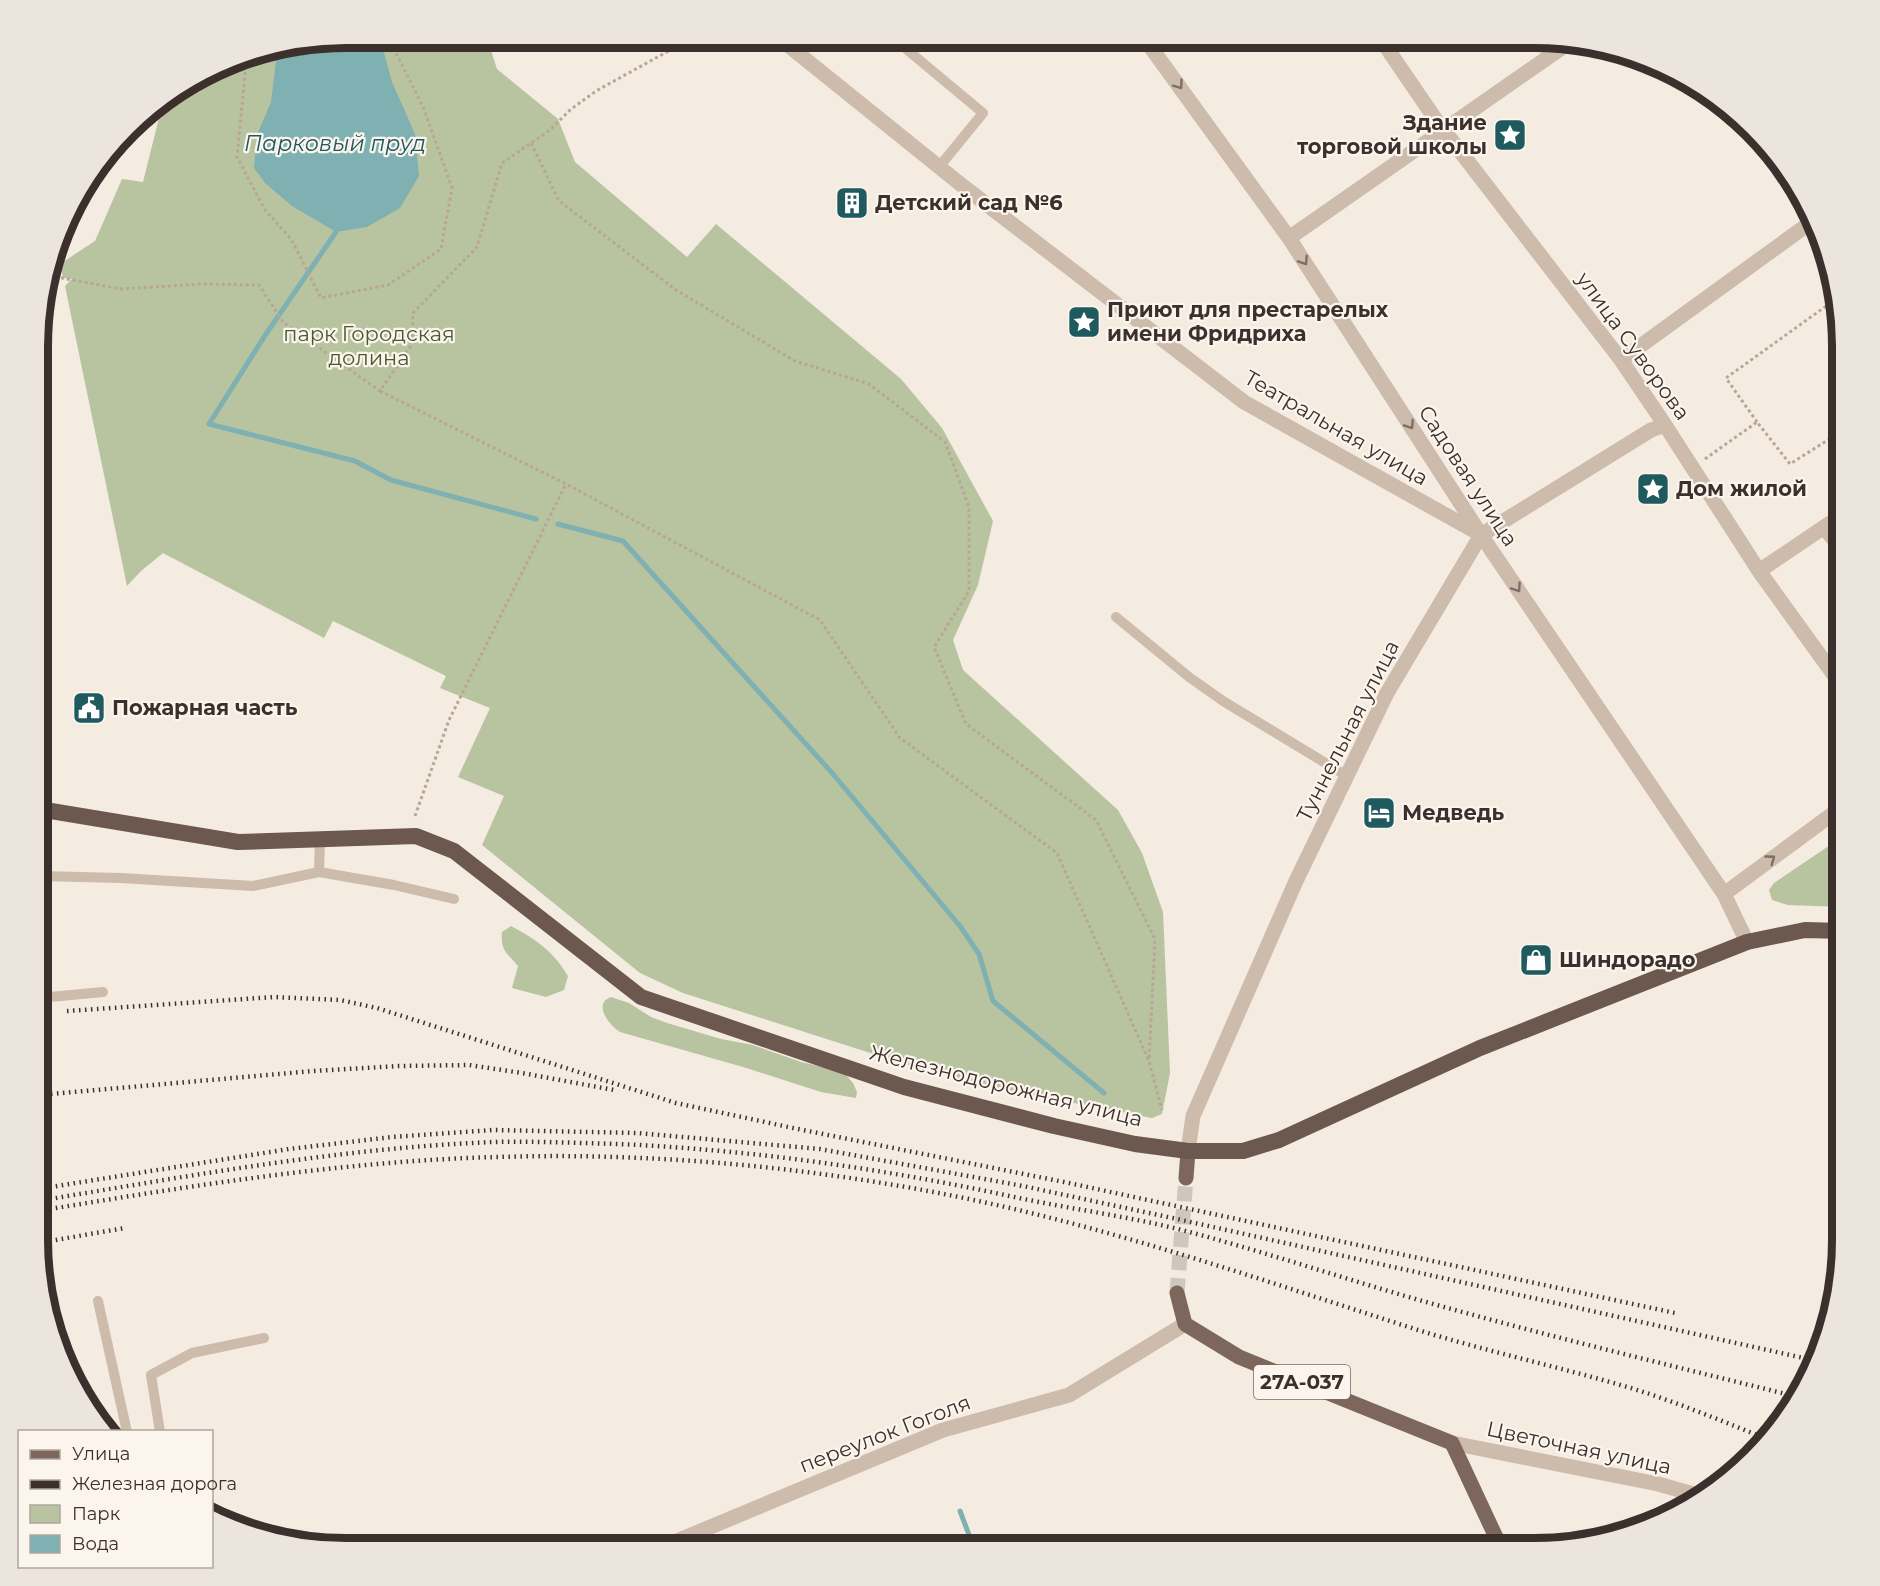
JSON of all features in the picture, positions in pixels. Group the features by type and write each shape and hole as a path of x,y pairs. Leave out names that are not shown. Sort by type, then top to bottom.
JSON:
{"highway":[{"name":"Железнодорожная улица","path":"48,810 238,842 416,836 454,851 641,997 904,1087 1054,1126 1135,1144 1188,1151 1243,1151 1279,1140 1480,1048 1747,942 1804,930 1832,931"}],"main road":[{"path":"1186,1178 1188,1151"},
{"path":"1178,1293 1185,1323"},
{"name":"27А-037","path":"1185,1323 1239,1358 1452,1443"},
{"path":"1452,1443 1496,1538"}],"street":[{"name":"Театральная улица","path":"791,48 939,167 1244,402 1481,535"},
{"name":"Садовая улица","path":"1151,48 1289,238 1481,535 1724,894 1747,942"},
{"name":"улица Суворова","path":"1387,48 1444,130 1621,360 1759,571 1832,672"},
{"path":"1289,238 1559,50"},
{"path":"1621,360 1806,226"},
{"name":"Туннельная улица","path":"1188,1151 1193,1116 1296,881 1388,693 1481,535 1651,430 1665,425"},
{"path":"1759,571 1832,522"},
{"path":"1724,894 1832,814"},
{"name":"переулок Гоголя","path":"684,1538 943,1430 1069,1395 1185,1323"},
{"name":"Цветочная улица","path":"1452,1443 1658,1484 1691,1493"}],"lane":[{"path":"905,48 983,113 939,167"},
{"path":"1822,529 1832,542"},
{"path":"1116,617 1189,677 1223,701 1347,776"},
{"path":"319,872 320,839"},
{"path":"48,876 253,886 319,872 394,885 454,899"},
{"path":"48,997 103,992"},
{"path":"98,1301 127,1430"},
{"path":"160,1430 151,1375 192,1353 264,1338"}],"path":[{"path":"246,66 237,157 265,210 291,239 321,298 388,285 441,249 452,188 424,109 394,48"},
{"path":"380,392 412,344 412,313 477,247 502,163 550,130 570,110 596,91 670,48"},
{"path":"531,143 559,201 676,290 795,361 870,384 945,442 969,507 969,591 934,647 966,724 1096,820 1155,939 1149,1060"},
{"path":"56,279 121,289 201,284 260,285 283,322 380,392 566,484 820,620 900,738 1057,853 1149,1060 1162,1110"},
{"path":"1829,304 1726,378 1790,464 1832,437"},
{"path":"1701,461 1757,422"},
{"path":"415,816 449,720 566,484"}],"green space":[{"name":"парк Городская долина","path":"490,48 497,69 558,119 575,162 687,257 716,224 901,379 942,428 993,521 978,585 953,640 963,670 1118,810 1142,853 1163,912 1170,1073 1162,1114 1152,1118 1022,1093 917,1068 683,993 640,973 482,845 504,796 458,777 490,708 440,688 446,676 333,621 324,638 163,553 127,586 65,286 72,279 63,278 60,264 95,241 122,179 143,182 160,114 197,88 250,64 288,54 327,49"},
{"path":"1832,844 1832,907 1788,905 1772,900 1769,890 1774,883"},
{"path":"511,926 536,941 557,960 568,976 564,990 546,997 512,988 518,966 505,951 502,943 502,932"},
{"path":"611,997 629,1003 651,1017 667,1023 721,1039 753,1045 801,1062 836,1070 846,1075 853,1083 857,1092 856,1098 821,1092 620,1032 608,1020 603,1010 606,1000"}],"water":[{"name":"Парковый пруд","path":"383,48 392,82 415,134 419,176 400,208 367,227 336,232 292,206 265,183 254,168 257,135 271,102 275,57 307,51"}],"waterway":[{"path":"336,232 266,334 209,424 355,461 391,480 536,519"},
{"path":"558,524 623,541 833,774 960,926 979,954 993,1001 1104,1093"},
{"path":"960,1511 970,1538"}],"tunnel":[{"path":"1177,1293 1186,1178"}],"railway":[{"path":"67,1011 274,997 340,1000 377,1008 676,1103 1064,1182 1675,1313"},
{"path":"48,1094 313,1071 469,1065 614,1090"},
{"path":"48,1187 289,1149 392,1137 493,1130 637,1133 820,1149 1023,1186 1807,1359"},
{"path":"48,1199 265,1164 436,1145 493,1142 619,1144 770,1156 919,1178 1178,1229 1466,1313 1789,1395"},
{"path":"48,1209 267,1176 439,1159 558,1156 680,1160 863,1180 983,1202 1148,1244 1444,1338 1642,1392 1758,1435"},
{"path":"48,1241 125,1228"}],"place":[{"name":"Здание торговой школы","path":"1510,135"},
{"name":"Детский сад №6","path":"852,203"},
{"name":"Приют для престарелых имени Фридриха","path":"1084,322"},
{"name":"Дом жилой","path":"1653,489"},
{"name":"Пожарная часть","path":"89,708"},
{"name":"Медведь","path":"1379,813"},
{"name":"Шиндорадо","path":"1536,960"}]}
